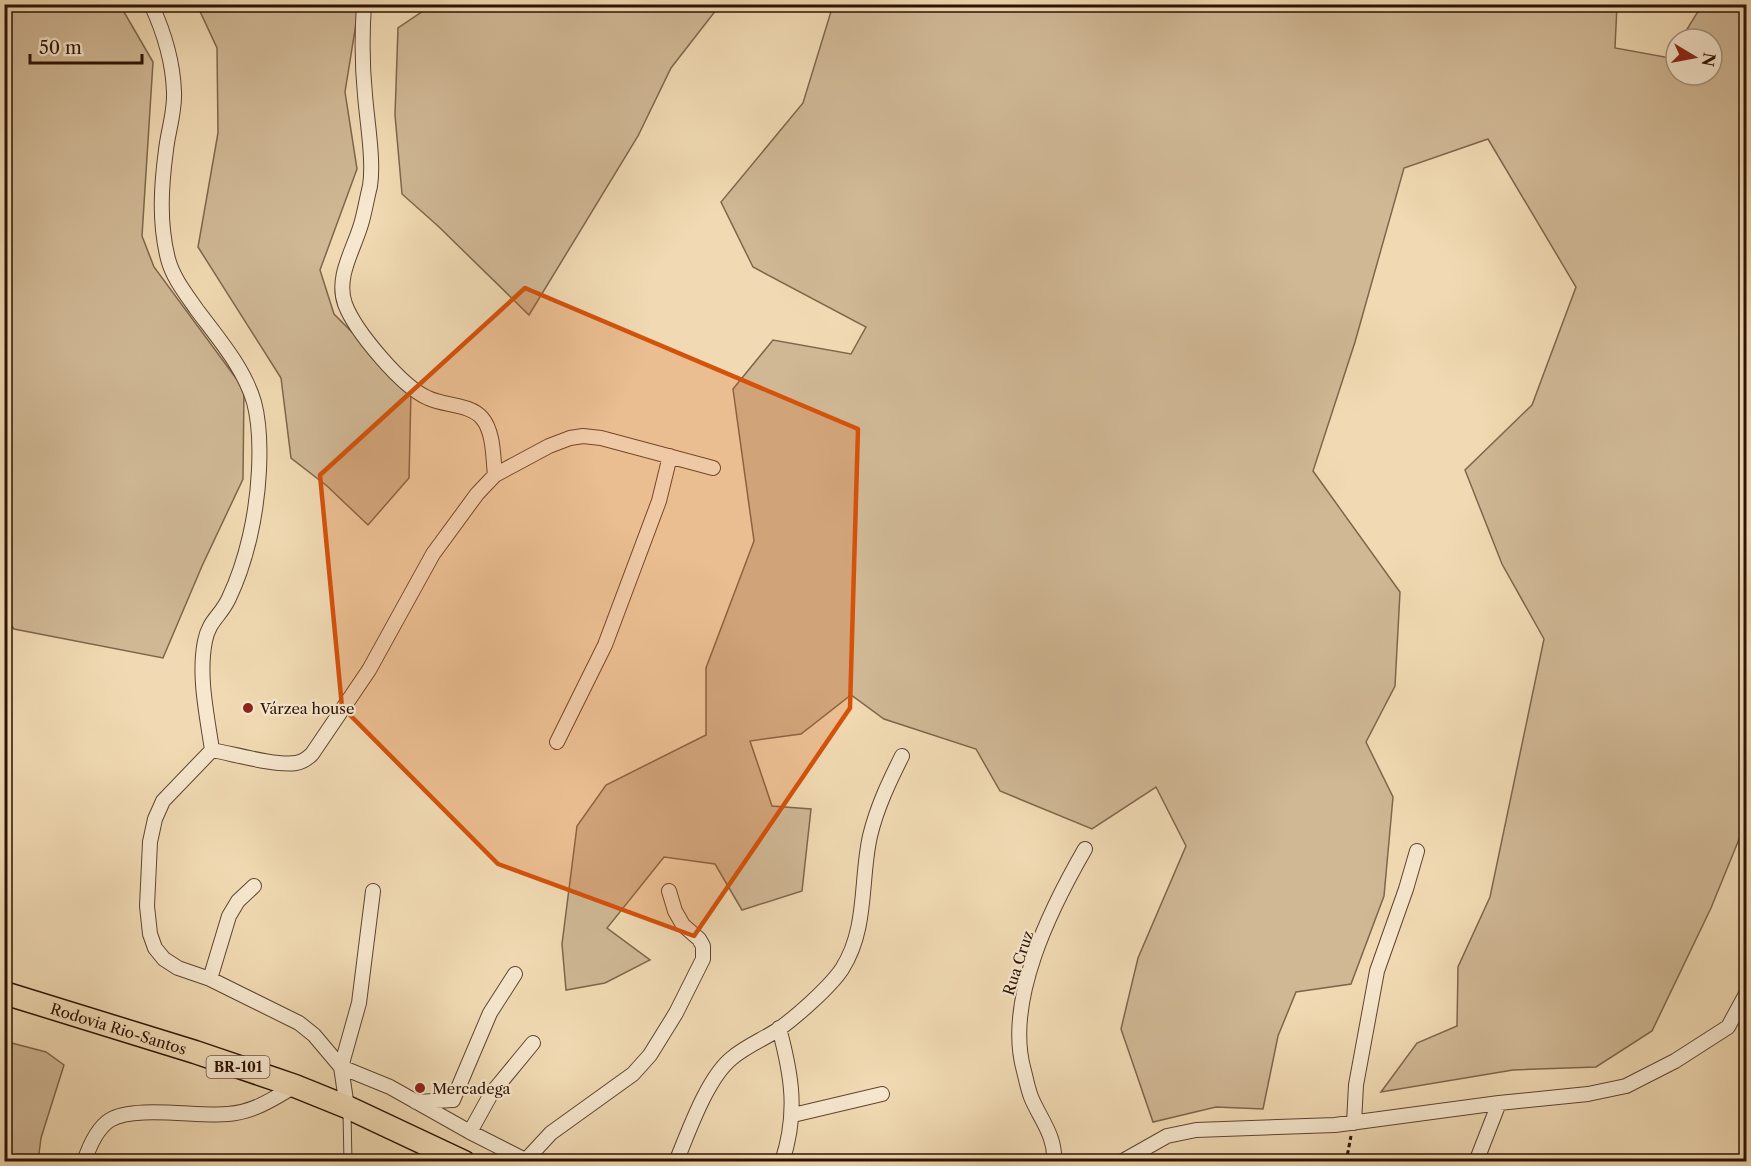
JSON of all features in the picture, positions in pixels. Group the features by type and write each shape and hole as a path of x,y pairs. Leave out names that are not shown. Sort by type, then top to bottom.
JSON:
{"highway":[{"name":"Rodovia Rio-Santos","path":"4,993 161,1041 295,1086 347,1107 464,1161"}],"street":[{"path":"151,4 161,27 171,62 174,94 161,202 163,237 169,263 181,286 243,374 254,403 258,431 259,471 253,520 244,556 228,600 211,621 204,643 204,692 212,750"},
{"path":"363,4 364,91 370,182 362,223 343,277 345,303 373,348 401,379 425,397 442,404 473,410 481,417 489,432 495,475"},
{"path":"212,750 295,764 312,754 369,670 433,554 477,494 495,475 549,446 583,436 601,438 713,468"},
{"path":"557,742 605,645 659,501 670,456"},
{"path":"212,750 163,801 155,819 150,842 147,906 150,934 155,948 164,959 178,968 210,979 299,1023 314,1035 341,1067 390,1087 527,1161 551,1133 633,1074 650,1055 676,1013 703,959 703,946 699,939 683,925 675,911 669,891"},
{"path":"676,1161 693,1122 721,1069 733,1057 779,1029 815,998 842,970 855,941 863,909 870,838 878,809 902,756"},
{"name":"Rua Cruz","path":"1054,1161 1053,1143 1047,1126 1031,1098 1022,1064 1019,1035 1021,1004 1033,960 1062,890 1085,849"},
{"path":"1354,1123 1356,1085 1377,971 1417,851"},
{"path":"210,979 229,916 238,901 254,886"},
{"path":"347,1107 341,1067 358,1003 374,891"},
{"path":"458,1125 453,1100 490,1013 515,974"},
{"path":"1121,1161 1167,1137 1196,1130 1354,1123 1499,1103 1588,1094 1626,1086 1674,1061 1728,1027 1746,994"},
{"path":"779,1029 787,1059 793,1115 782,1161"},
{"path":"470,1132 491,1094 532,1043"},
{"path":"84,1161 96,1135 108,1121 122,1114 230,1114 254,1109 295,1086"},
{"path":"793,1115 882,1094"},
{"path":"416,1102 453,1100"},
{"path":"1476,1161 1499,1103"}],"lane":[{"path":"347,1107 348,1161"}],"path":[{"path":"1346,1161 1354,1123"}],"highlighted area":[{"path":"525,288 858,429 850,708 694,936 498,864 342,707 320,475"}],"shaded area":[{"path":"4,5 120,5 153,62 142,236 154,267 244,389 243,479 202,566 163,658 14,629 5,617"},
{"path":"197,5 359,5 345,92 357,169 320,270 334,314 411,391 409,478 368,525 327,486 291,458 281,378 198,247 218,133 217,48"},
{"path":"432,5 720,5 671,68 638,136 529,315 402,194 395,115 398,28"},
{"path":"833,5 1617,5 1615,48 1664,57 1664,87 1724,87 1724,27 1688,27 1697,13 1708,5 1746,5 1746,822 1711,908 1652,1031 1596,1067 1513,1070 1381,1092 1417,1043 1457,1026 1458,967 1490,897 1544,639 1502,564 1465,470 1532,405 1576,287 1488,139 1404,168 1355,342 1313,471 1400,592 1395,686 1366,742 1393,797 1384,896 1351,984 1296,992 1278,1036 1263,1109 1216,1107 1153,1122 1121,1029 1138,958 1186,846 1156,787 1092,829 1000,791 976,749 884,719 851,695 801,734 750,741 772,806 811,809 802,891 742,910 715,864 664,857 607,928 650,960 605,983 566,990 562,944 577,826 606,785 706,735 706,668 754,541 733,389 773,340 851,354 866,327 753,267 721,202 803,103"},
{"path":"4,1041 46,1052 64,1065 41,1138 38,1161 5,1161"}],"place":[{"name":"Várzea house","path":"248,708"},
{"name":"Mercadega","path":"420,1088"}]}
